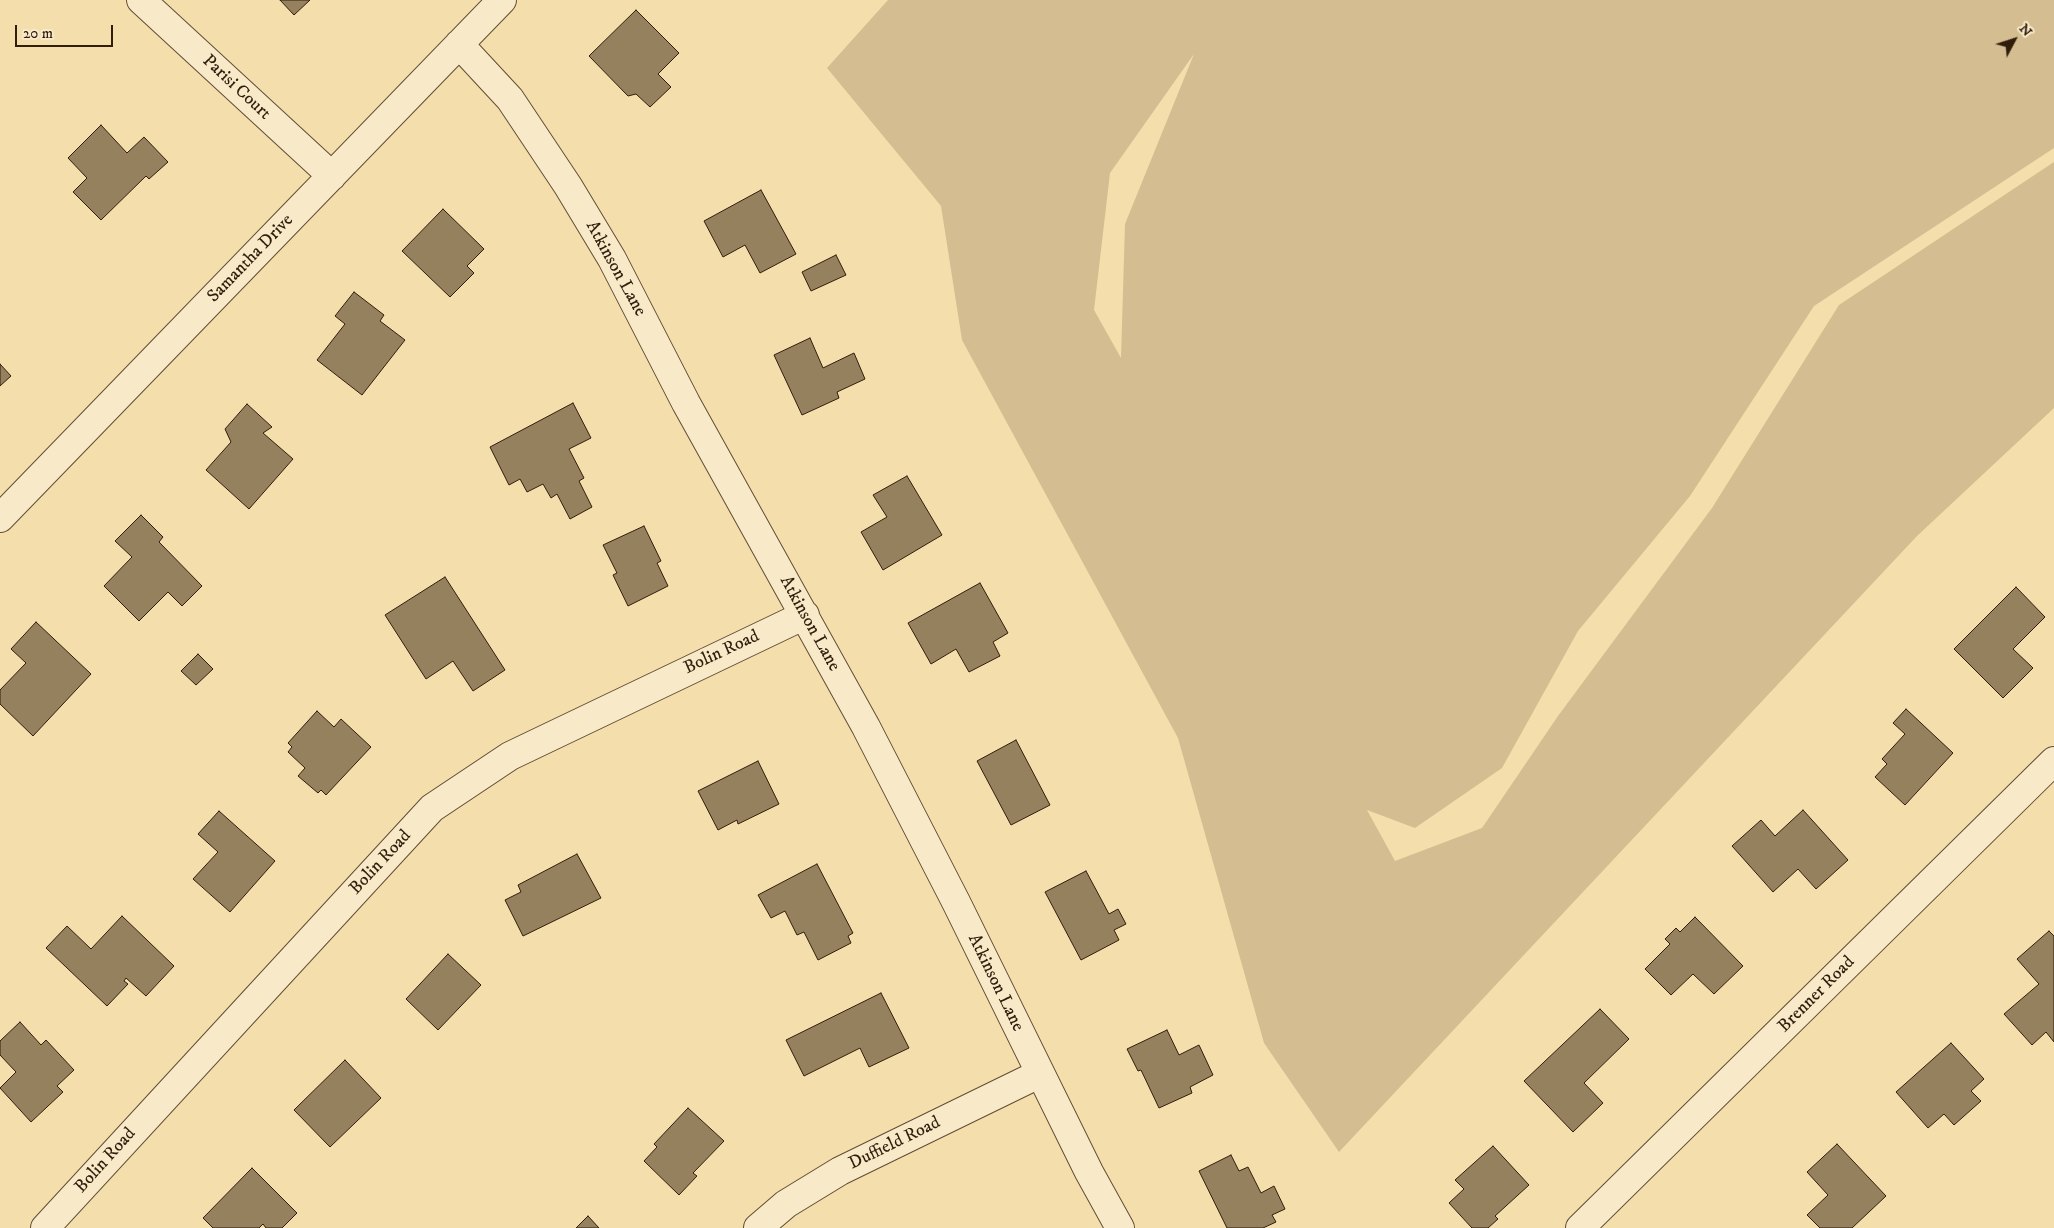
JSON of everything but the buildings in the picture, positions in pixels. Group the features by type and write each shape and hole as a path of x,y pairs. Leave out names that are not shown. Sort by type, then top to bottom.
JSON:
{"street":[{"name":"Parisi Court","path":"141,0 332,176"},
{"name":"Samantha Drive","path":"0,518 502,0"},
{"name":"Atkinson Lane","path":"459,44 510,99 568,186 612,259 686,403 805,614 956,902 1039,1074 1120,1228"},
{"name":"Bolin Road","path":"45,1228 432,808 510,756 805,614"},
{"name":"Brenner Road","path":"1580,1228 2054,761"},
{"name":"Duffield Road","path":"758,1228 786,1204 840,1171 1039,1074"}],"shaded area":[{"path":"888,0 2054,0 2054,148 1814,306 1690,496 1578,631 1502,768 1415,828 1367,810 1395,861 1482,828 1558,716 1712,508 1839,305 2054,162 2054,408 1917,536 1339,1152 1264,1043 1178,738 962,340 941,206 827,68","holes":["1194,54 1125,224 1121,358 1094,310 1110,173"]}]}
